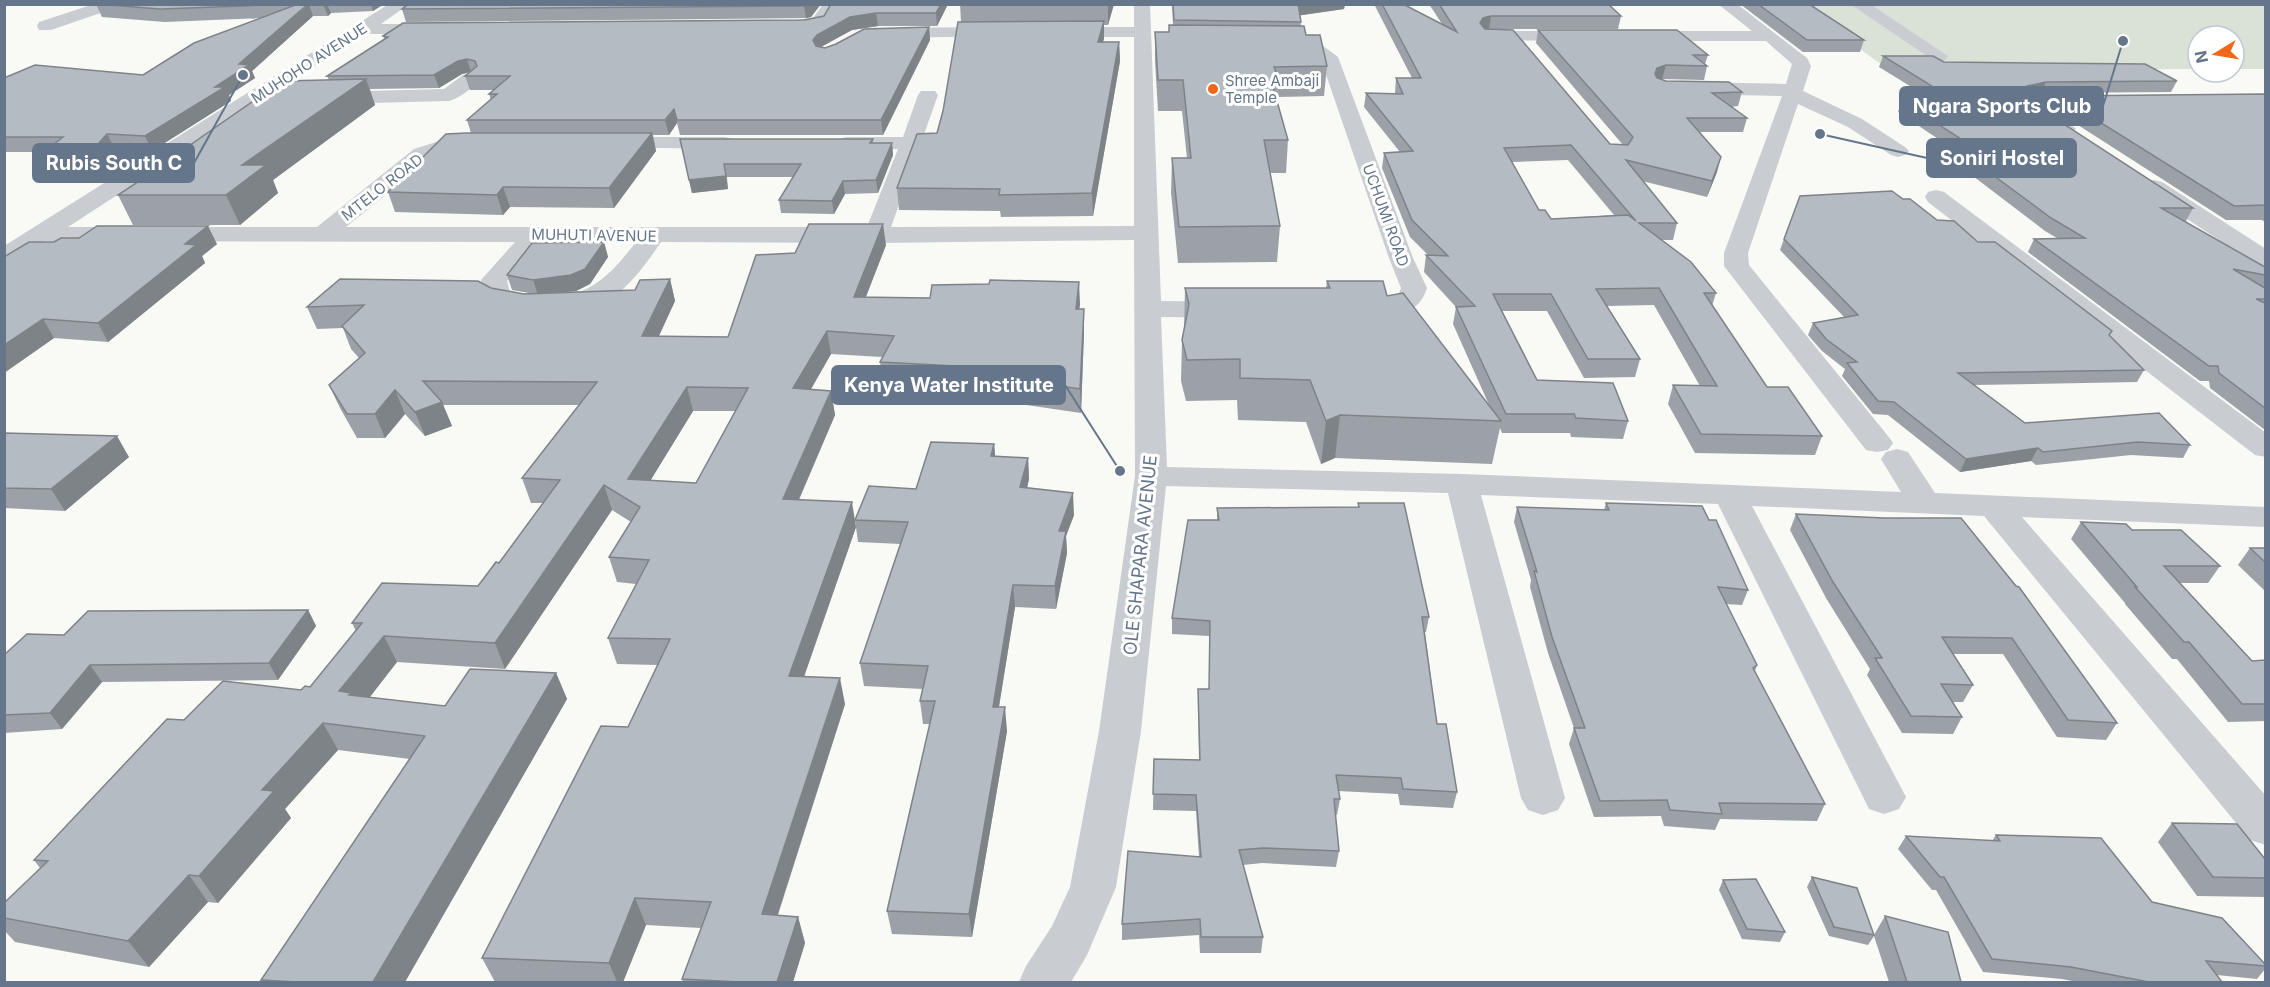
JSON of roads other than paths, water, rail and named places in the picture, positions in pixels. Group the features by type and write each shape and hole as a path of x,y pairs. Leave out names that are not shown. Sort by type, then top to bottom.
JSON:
{"street":[{"path":"45,26 112,4"},
{"name":"MUHOHO AVENUE","path":"4,257 401,4"},
{"path":"765,26 813,25 818,23 831,4"},
{"path":"1726,4 1802,62 1735,259 1737,266 1887,451 1924,502"},
{"path":"1858,4 1939,56"},
{"path":"867,34 944,25 1012,32"},
{"path":"360,29 452,29"},
{"path":"1048,32 1149,32"},
{"name":"OLE SHAPARA AVENUE","path":"1044,982 1070,940 1093,887 1120,731 1151,476 1146,233 1149,32"},
{"path":"1489,36 1598,36"},
{"path":"1517,36 1531,53"},
{"path":"1621,36 1770,36"},
{"name":"UCHUMI ROAD","path":"1260,46 1306,47 1325,53 1329,57 1401,258 1414,288 1411,301 1405,306 1343,310"},
{"path":"311,98 449,95 470,79"},
{"path":"1675,87 1792,91 1855,123 1898,151"},
{"path":"875,236 889,204 928,95"},
{"path":"252,99 287,99"},
{"path":"2081,140 2030,103 2035,101 2124,101"},
{"name":"MTELO ROAD","path":"324,233 422,154 455,144 496,143"},
{"path":"592,143 748,143"},
{"path":"831,143 910,143"},
{"path":"2139,178 2265,260"},
{"path":"1936,197 2265,448"},
{"name":"MUHUTI AVENUE","path":"41,234 875,236 1146,233"},
{"path":"534,235 494,280 498,297 510,303 535,305 570,303 602,293 653,236"},
{"path":"1149,309 1251,310"},
{"path":"1151,476 1462,484 2265,517"},
{"path":"1462,484 1543,798"},
{"path":"1730,496 1884,797"},
{"path":"1993,505 2265,827"}],"place":[{"name":"Ngara Sports Club","path":"2123,41"},
{"name":"Rubis South C","path":"243,75"},
{"name":"Shree Ambaji Temple","path":"1213,89"},
{"name":"Soniri Hostel","path":"1820,134"},
{"name":"Kenya Water Institute","path":"1120,471"}]}
